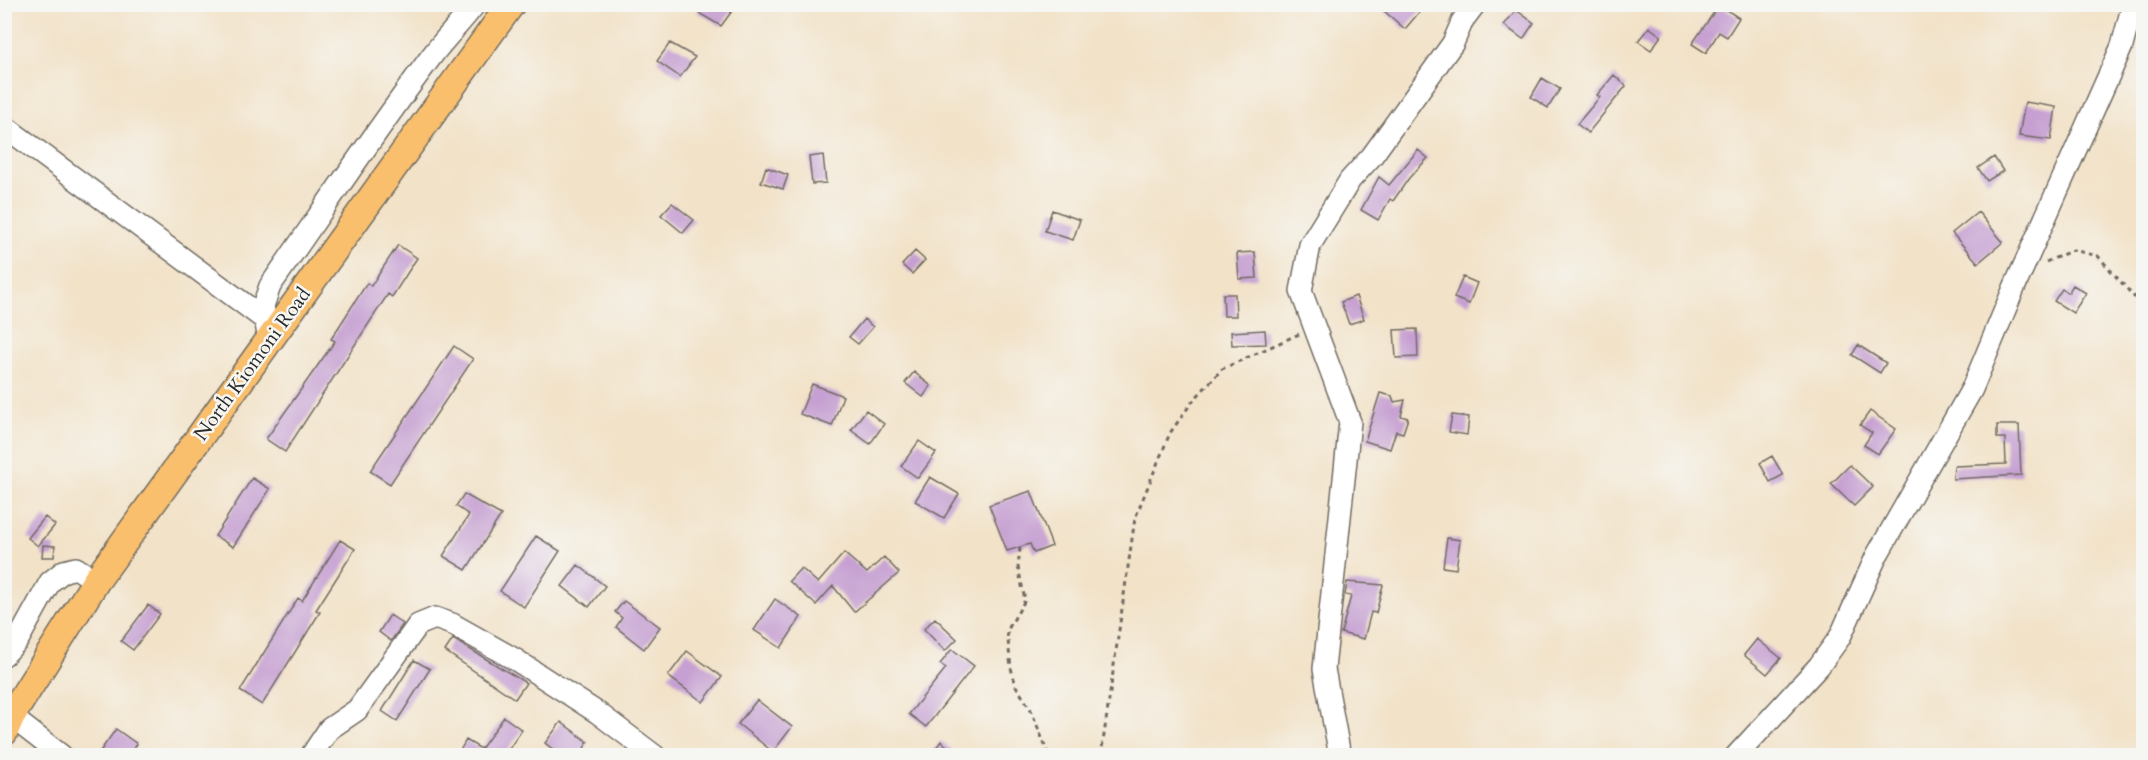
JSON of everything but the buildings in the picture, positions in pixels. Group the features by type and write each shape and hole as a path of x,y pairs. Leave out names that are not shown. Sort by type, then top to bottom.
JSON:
{"main road":[{"name":"North Kiomoni Road","path":"6,720 96,581 266,329 511,4"}],"street":[{"path":"266,329 263,306 270,286 358,156 385,124 432,56 475,4"},
{"path":"1340,756 1324,669 1350,422 1301,291 1311,245 1350,180 1372,156 1453,43 1463,20 1475,4"},
{"path":"1736,756 1819,666 1840,637 1877,555 1972,389 2014,288 2122,46 2133,4"},
{"path":"4,126 266,329"},
{"path":"4,655 18,640 50,582 64,571 76,568 96,581"},
{"path":"311,756 317,742 328,729 357,710 418,625 435,618 452,624 516,660 598,713 655,756"},
{"path":"6,720 62,756"}],"path":[{"path":"2042,264 2073,250 2098,256 2144,308"},
{"path":"1101,756 1135,518 1170,433 1192,402 1222,369 1314,328"},
{"path":"1020,548 1018,567 1025,600 1007,631 1011,668 1016,686 1031,710 1049,756"}]}
